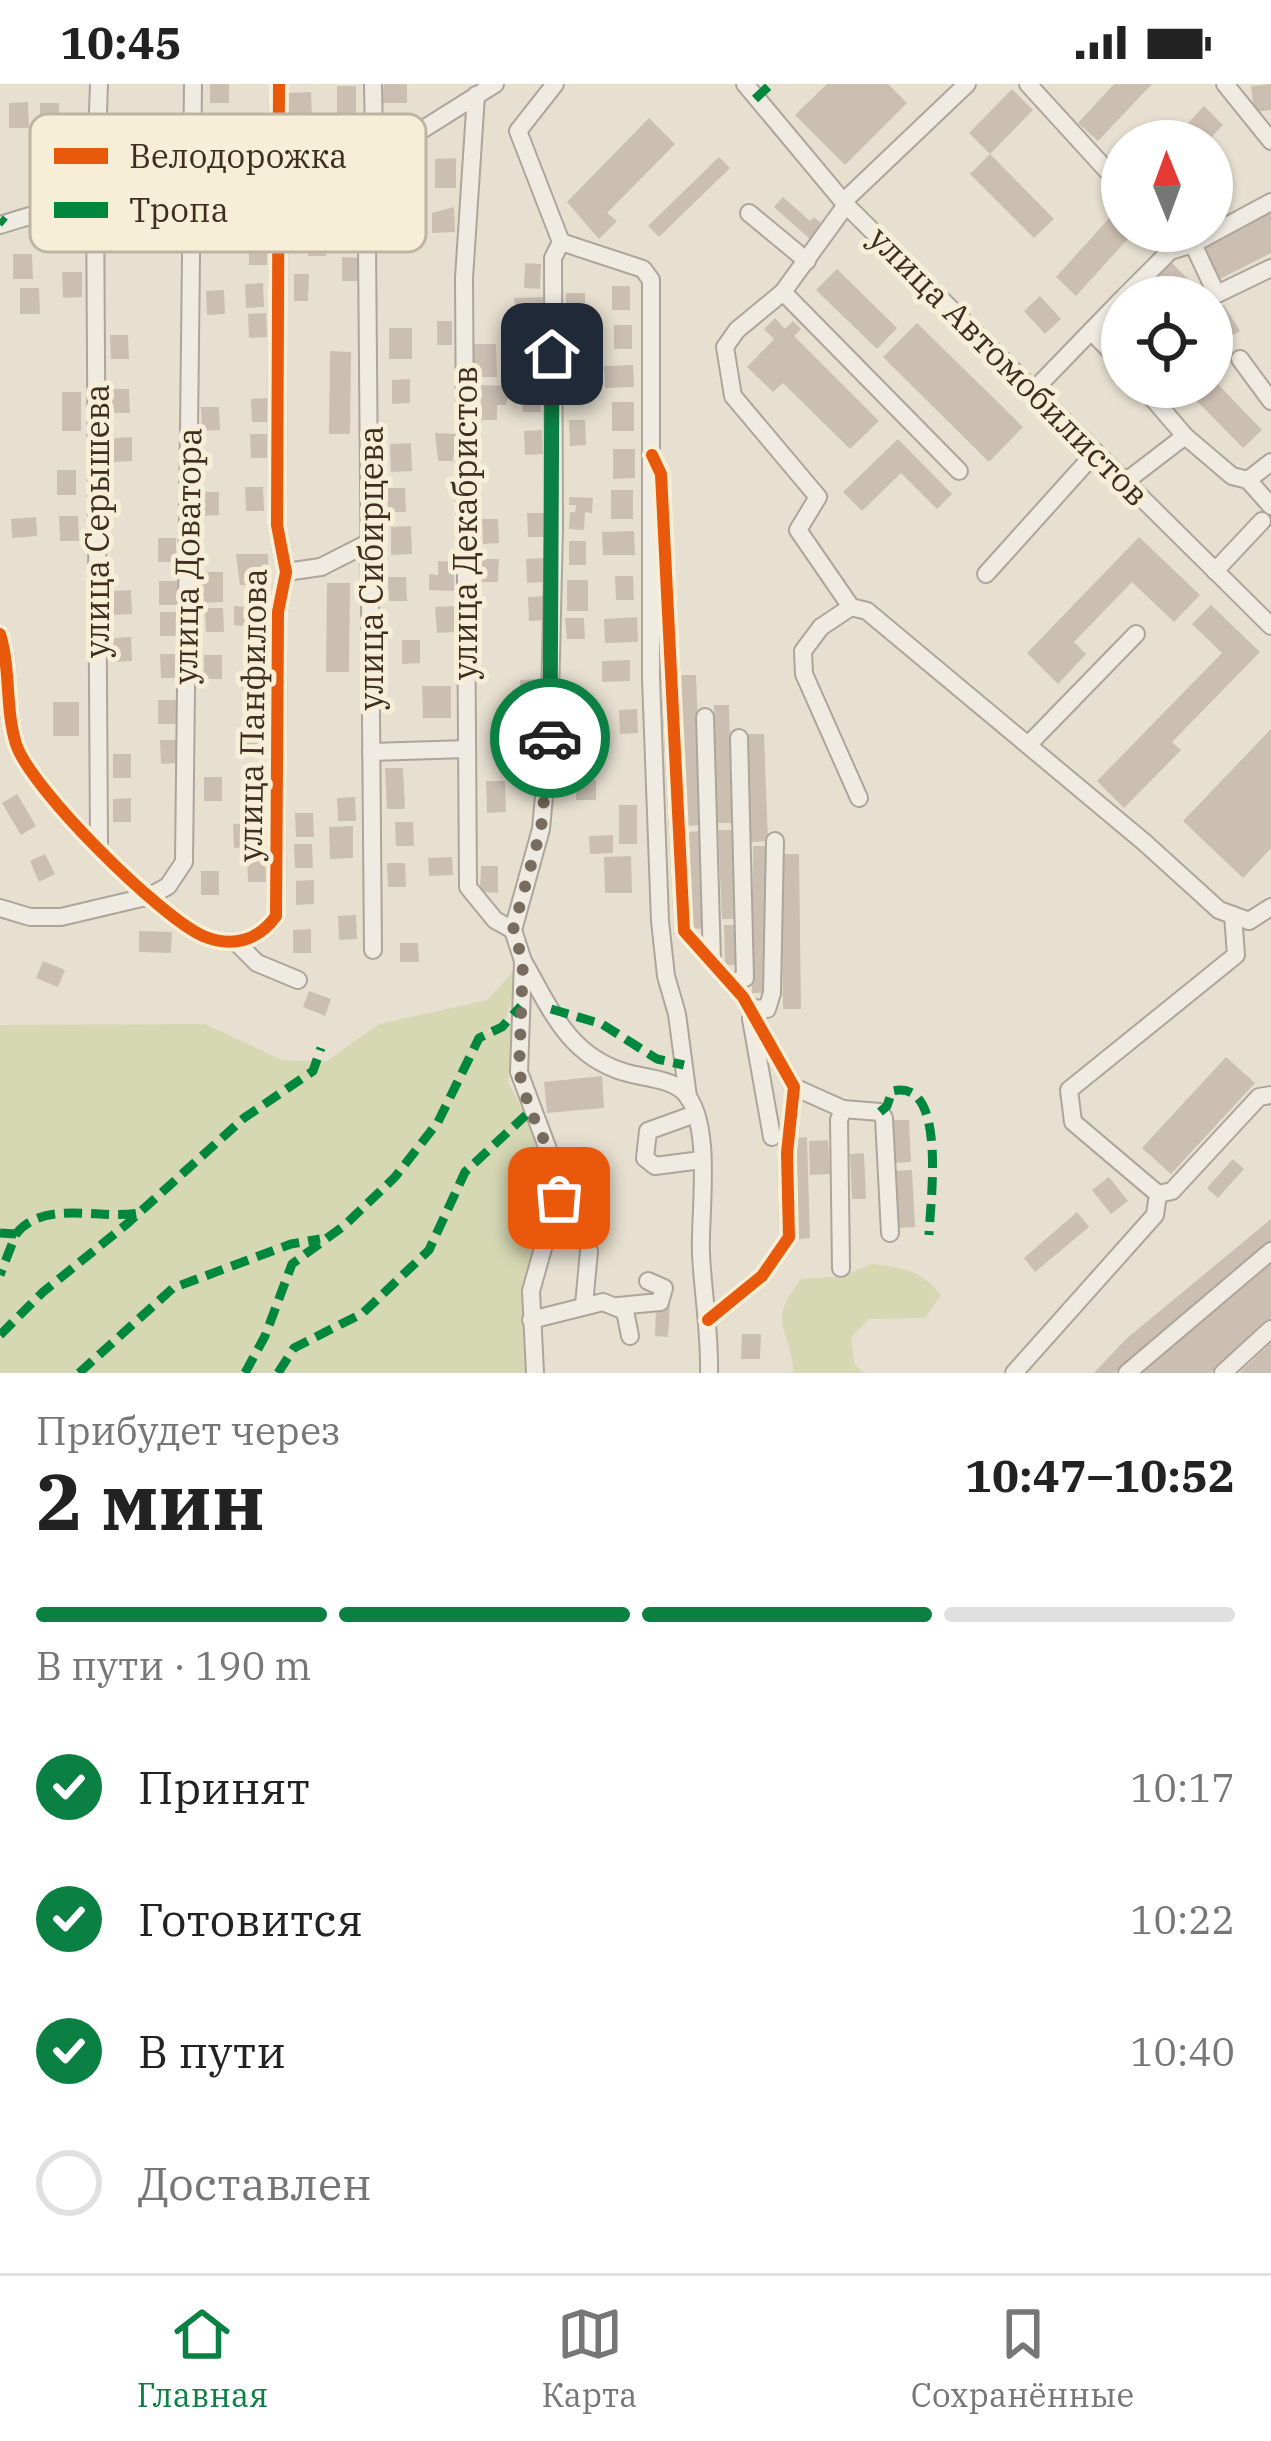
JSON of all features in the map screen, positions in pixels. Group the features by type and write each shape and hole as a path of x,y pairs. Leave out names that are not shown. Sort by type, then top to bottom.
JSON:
{"street":[{"name":"улица Серышева","path":"98,114 99,84"},
{"name":"улица Доватора","path":"193,114 194,84"},
{"name":"улица Панфилова","path":"278,114 279,84"},
{"path":"373,84 374,114"},
{"path":"426,127 495,84"},
{"path":"555,84 518,131 561,242 553,258 550,741 541,829 513,930 523,961 564,1034 582,1052 616,1070 668,1083 692,1106"},
{"name":"улица Автомобилистов","path":"771,84 750,92 844,204 1271,626"},
{"path":"967,84 844,204 783,292 737,329 725,347 733,396 818,497 797,530 850,607 867,611 1219,910 1249,921 1271,907"},
{"path":"1028,84 1101,164"},
{"path":"1225,84 1271,141"},
{"name":"улица Декабристов","path":"476,95 464,278 468,887 495,920 513,930"},
{"path":"1233,222 1271,202"},
{"path":"749,213 807,261"},
{"path":"0,225 30,216"},
{"path":"561,242 643,269 651,280 660,921 701,1160 700,1246 710,1352 705,1373"},
{"name":"улица Серышева","path":"94,252 98,845"},
{"name":"улица Доватора","path":"150,896 168,886 184,862 190,252"},
{"name":"улица Панфилова","path":"236,943 262,934 276,916 278,612 286,572 277,525 280,252"},
{"name":"улица Сибирцева","path":"370,252 373,950"},
{"path":"1145,276 1169,252"},
{"path":"1233,286 1271,268"},
{"path":"783,292 959,470"},
{"path":"1033,392 1101,321"},
{"path":"1091,331 1101,341"},
{"path":"1240,359 1271,401"},
{"path":"1161,408 1185,436 1232,476 1248,480 1269,515 1215,571"},
{"path":"1125,482 1185,436"},
{"path":"986,574 1095,453"},
{"path":"652,455 661,474 684,932 730,983 766,1010 772,993 775,841"},
{"path":"1248,480 1271,462"},
{"path":"286,572 341,560 370,542"},
{"path":"850,607 821,627 802,651 804,674 860,798"},
{"path":"0,634 9,662 16,745 29,769 118,871 202,935 236,943 257,964 298,980"},
{"path":"1028,745 1136,634"},
{"path":"706,717 712,962"},
{"path":"730,983 745,978 739,738"},
{"path":"371,752 466,749"},
{"path":"655,774 677,762"},
{"path":"0,908 30,917 61,917 150,896"},
{"path":"1158,1194 1073,1122 1069,1090 1236,955 1233,915"},
{"path":"523,961 519,1072 561,1184 535,1270 531,1320 535,1373"},
{"path":"708,1320 763,1276 789,1237 787,1153 794,1087 749,1001"},
{"path":"749,1001 772,1137"},
{"path":"794,1087 843,1109 880,1112 884,1118 890,1233"},
{"path":"1158,1194 1172,1191 1259,1097 1271,1095"},
{"path":"692,1106 649,1131 645,1158 656,1166 701,1160"},
{"path":"841,1268 839,1120 843,1109"},
{"path":"1014,1373 1155,1215 1158,1194"},
{"path":"584,1305 589,1251"},
{"path":"1127,1373 1271,1251"},
{"path":"531,1320 603,1302 616,1306 660,1302 664,1288 648,1280"},
{"path":"616,1306 628,1316 630,1336"},
{"path":"1223,1373 1271,1329"}],"green space":[{"path":"523,961 506,1018 486,1033 510,1025 513,1031 508,1082 544,1151 556,1187 525,1289 530,1373 0,1373 0,1025 205,1024 282,1060 327,1061 379,1024 487,1000"},
{"path":"871,1264 910,1271 941,1295 925,1318 869,1319 851,1337 855,1365 865,1373 794,1373 782,1316 790,1294 801,1279 844,1276"}],"building":[{"path":"210,84 229,84 229,103 210,103"},
{"path":"384,84 407,84 407,103 382,103"},
{"path":"827,84 888,84 907,103 845,165 795,115"},
{"path":"1114,84 1152,84 1118,120 1101,120 1098,141 1078,123"},
{"path":"1271,84 1271,110 1254,112 1251,86"},
{"path":"337,86 356,86 356,114 337,114"},
{"path":"1012,89 1033,110 990,154 969,133"},
{"path":"311,92 312,114 287,114 287,93"},
{"path":"28,102 29,128 9,128 9,103"},
{"path":"40,103 59,103 59,114 40,114"},
{"path":"1204,106 1218,120 1191,120"},
{"path":"649,118 675,144 607,213 617,221 599,239 567,202"},
{"path":"990,154 1054,219 1034,238 970,174"},
{"path":"719,157 730,168 659,237 648,226"},
{"path":"456,158 456,188 435,188 435,159"},
{"path":"783,197 810,221 814,217 823,225 811,240 774,207"},
{"path":"454,207 455,232 432,233 432,213"},
{"path":"1271,212 1271,253 1218,276 1206,252 1233,252 1233,231"},
{"path":"1101,227 1101,252 1116,252 1076,296 1056,277"},
{"path":"249,252 267,252 267,265 249,265"},
{"path":"13,254 32,254 33,279 13,279"},
{"path":"342,257 360,258 359,281 342,281"},
{"path":"1170,261 1185,276 1155,276"},
{"path":"525,263 541,264 540,289 524,288"},
{"path":"837,269 897,328 877,349 816,290"},
{"path":"62,272 82,272 82,297 63,298"},
{"path":"294,274 309,274 308,301 294,301"},
{"path":"263,283 264,307 246,308 245,284"},
{"path":"612,286 630,286 630,310 612,310"},
{"path":"20,288 39,288 40,314 20,314"},
{"path":"224,290 225,314 207,315 206,291"},
{"path":"566,293 585,293 585,315 566,315"},
{"path":"1040,296 1061,319 1045,334 1024,311"},
{"path":"543,297 543,322 521,322 514,298"},
{"path":"266,313 267,337 249,338 248,314"},
{"path":"775,318 785,329 793,321 801,329 794,336 879,421 850,449 783,383 773,392 747,367 774,339 764,329"},
{"path":"437,321 452,321 452,345 437,345"},
{"path":"917,323 1023,427 989,462 883,357"},
{"path":"614,325 632,325 632,349 614,349"},
{"path":"389,328 412,328 412,359 389,359"},
{"path":"566,331 587,331 588,364 567,364"},
{"path":"110,335 128,335 129,359 111,359"},
{"path":"473,344 496,344 497,377 474,377"},
{"path":"330,351 351,352 350,434 329,434"},
{"path":"526,352 544,352 544,376 526,376"},
{"path":"633,365 634,387 605,388 604,366"},
{"path":"410,379 410,403 392,404 392,380"},
{"path":"481,385 510,386 506,405 497,405 497,420 481,420"},
{"path":"522,388 540,388 541,412 523,412"},
{"path":"111,389 129,389 130,413 112,413"},
{"path":"62,392 81,392 81,431 62,431"},
{"path":"269,398 270,422 252,422 251,399"},
{"path":"1233,400 1262,430 1243,448 1204,408 1233,408"},
{"path":"612,402 634,402 634,431 612,431"},
{"path":"201,407 219,407 220,430 202,431"},
{"path":"569,420 585,420 586,445 570,446"},
{"path":"542,430 543,454 525,455 524,431"},
{"path":"435,433 457,434 453,461 438,461"},
{"path":"250,434 269,434 269,458 251,458"},
{"path":"132,437 132,461 114,462 114,438"},
{"path":"898,439 952,494 937,509 901,473 862,511 843,492"},
{"path":"411,443 412,471 391,472 390,444"},
{"path":"613,449 635,449 635,478 613,479"},
{"path":"57,470 76,470 76,495 57,495"},
{"path":"245,487 263,487 264,511 246,511"},
{"path":"387,488 405,488 406,512 388,512"},
{"path":"611,490 633,490 633,519 611,519"},
{"path":"201,492 219,492 219,515 201,516"},
{"path":"569,497 593,498 592,513 585,512 584,530 569,529 570,512 575,512 576,505 569,505"},
{"path":"527,513 545,513 546,537 528,537"},
{"path":"59,516 78,516 79,541 60,541"},
{"path":"36,517 37,536 12,538 11,519"},
{"path":"482,519 498,519 499,543 483,544"},
{"path":"411,526 412,554 391,555 391,527"},
{"path":"634,531 635,555 603,555 602,532"},
{"path":"1139,537 1200,595 1174,622 1132,582 1074,642 1086,654 1058,684 1027,653"},
{"path":"158,538 176,538 176,562 158,562"},
{"path":"569,541 586,541 586,565 569,565"},
{"path":"236,554 268,554 269,585 240,585"},
{"path":"544,558 545,582 527,583 526,559"},
{"path":"482,559 499,559 498,582 482,582"},
{"path":"438,561 454,562 454,591 429,590 429,574 438,575"},
{"path":"198,572 223,572 223,602 199,603"},
{"path":"615,576 633,576 634,600 616,600"},
{"path":"388,577 406,577 407,601 389,601"},
{"path":"567,580 588,580 588,611 567,611"},
{"path":"159,581 177,581 177,605 159,605"},
{"path":"327,583 350,583 349,672 326,672"},
{"path":"131,590 132,614 114,615 113,591"},
{"path":"546,596 547,620 529,621 528,597"},
{"path":"1211,605 1260,652 1172,742 1181,750 1124,808 1097,781 1222,653 1192,624"},
{"path":"234,606 244,607 244,615 268,615 268,628 234,625"},
{"path":"455,606 456,632 437,633 435,607"},
{"path":"205,608 223,608 224,632 206,632"},
{"path":"160,612 178,612 178,636 160,636"},
{"path":"637,617 638,642 605,643 604,619"},
{"path":"565,618 584,618 585,639 567,639"},
{"path":"131,637 132,661 114,662 113,638"},
{"path":"402,640 420,640 420,663 402,664"},
{"path":"249,644 267,644 267,668 249,668"},
{"path":"160,654 178,654 179,678 161,678"},
{"path":"204,655 222,655 222,679 204,679"},
{"path":"630,660 630,681 602,682 602,661"},
{"path":"679,675 696,675 702,825 686,826"},
{"path":"538,679 539,703 521,704 520,680"},
{"path":"260,680 261,704 243,705 242,681"},
{"path":"422,686 451,686 451,718 423,718"},
{"path":"158,700 176,700 176,724 158,724"},
{"path":"53,702 79,702 79,736 53,736"},
{"path":"714,705 729,705 732,823 717,823"},
{"path":"637,709 638,733 620,734 619,710"},
{"path":"589,716 591,738 573,740 570,718"},
{"path":"1271,729 1271,848 1243,878 1183,821"},
{"path":"265,732 265,756 247,757 247,733"},
{"path":"747,734 764,734 768,841 751,842"},
{"path":"160,740 178,740 179,763 161,764"},
{"path":"113,754 131,754 131,778 113,778"},
{"path":"248,766 266,766 267,790 249,790"},
{"path":"385,768 403,768 405,809 387,809"},
{"path":"204,777 222,777 222,801 204,801"},
{"path":"576,780 596,780 596,800 576,800"},
{"path":"486,781 505,781 506,812 487,813"},
{"path":"17,794 36,826 21,835 2,803"},
{"path":"355,797 356,821 338,821 337,798"},
{"path":"131,798 131,822 113,822 113,799"},
{"path":"619,805 637,805 637,844 619,844"},
{"path":"295,813 313,813 314,837 296,837"},
{"path":"395,822 413,822 414,846 396,846"},
{"path":"251,823 252,847 234,848 233,824"},
{"path":"353,826 353,858 330,859 329,827"},
{"path":"718,830 735,830 739,919 722,919"},
{"path":"701,831 709,928 693,929 687,832"},
{"path":"613,835 613,853 590,854 589,836"},
{"path":"294,844 312,844 313,868 295,868"},
{"path":"753,846 770,846 765,993 752,993"},
{"path":"45,854 55,874 39,882 30,861"},
{"path":"781,854 799,854 801,1009 783,1009"},
{"path":"631,856 632,893 605,893 604,857"},
{"path":"452,857 453,875 429,876 428,858"},
{"path":"247,858 265,858 266,882 248,882"},
{"path":"387,863 405,863 406,887 388,887"},
{"path":"481,866 498,866 498,893 480,892"},
{"path":"201,871 219,871 219,895 201,895"},
{"path":"314,880 314,904 296,905 296,881"},
{"path":"356,915 357,939 339,940 338,916"},
{"path":"724,925 739,925 739,965 725,965"},
{"path":"311,929 311,953 293,953 293,930"},
{"path":"139,931 172,932 171,953 139,952"},
{"path":"400,943 418,943 419,962 400,962"},
{"path":"43,961 65,970 58,987 36,978"},
{"path":"309,991 331,999 325,1016 303,1007"},
{"path":"1226,1057 1255,1083 1171,1174 1142,1148"},
{"path":"602,1076 604,1108 547,1113 544,1082"},
{"path":"891,1120 909,1120 911,1162 893,1163"},
{"path":"807,1137 810,1238 799,1239 796,1138"},
{"path":"828,1140 830,1174 810,1175 809,1141"},
{"path":"864,1153 866,1199 852,1199 850,1154"},
{"path":"1233,1159 1244,1169 1218,1198 1207,1188"},
{"path":"912,1170 915,1227 897,1228 895,1171"},
{"path":"1109,1177 1128,1201 1111,1214 1092,1190"},
{"path":"1077,1212 1089,1227 1035,1272 1024,1258"},
{"path":"1271,1219 1271,1241 1115,1373 1094,1373 1126,1339"},
{"path":"1271,1264 1271,1318 1211,1373 1140,1373"},
{"path":"656,1304 670,1305 668,1337 655,1336"},
{"path":"742,1334 761,1334 760,1359 741,1359"},
{"path":"1271,1343 1271,1373 1239,1373"}],"marked path":[{"path":"755,99 771,84"},
{"path":"0,219 5,223"},
{"path":"245,1373 265,1336 292,1264 345,1225 395,1177 438,1122 479,1038 502,1027 521,1006"},
{"path":"551,1009 602,1024 657,1059 684,1065"},
{"path":"0,1335 244,1118 313,1071 321,1048"},
{"path":"880,1112 892,1091 910,1092 922,1103 932,1146 929,1235"},
{"path":"278,1373 294,1348 363,1313 429,1250 465,1172 526,1115"},
{"path":"16,1234 28,1223 57,1214 138,1213"},
{"path":"0,1233 16,1234 0,1275"},
{"path":"79,1373 173,1288 291,1244 320,1239"}],"cycle path":[{"path":"279,84 279,114"},
{"path":"0,634 16,744 70,819 129,879 203,936 234,942 269,925 276,916 278,612 286,572 277,525 278,252"},
{"path":"652,455 661,474 684,931 743,997 794,1087 787,1153 789,1237 762,1276 708,1320"}],"way so far":[{"path":"550,738 541,829 513,930 523,961 519,1072 558,1171 559,1198"}],"route":[{"path":"550,738 552,354"}]}
